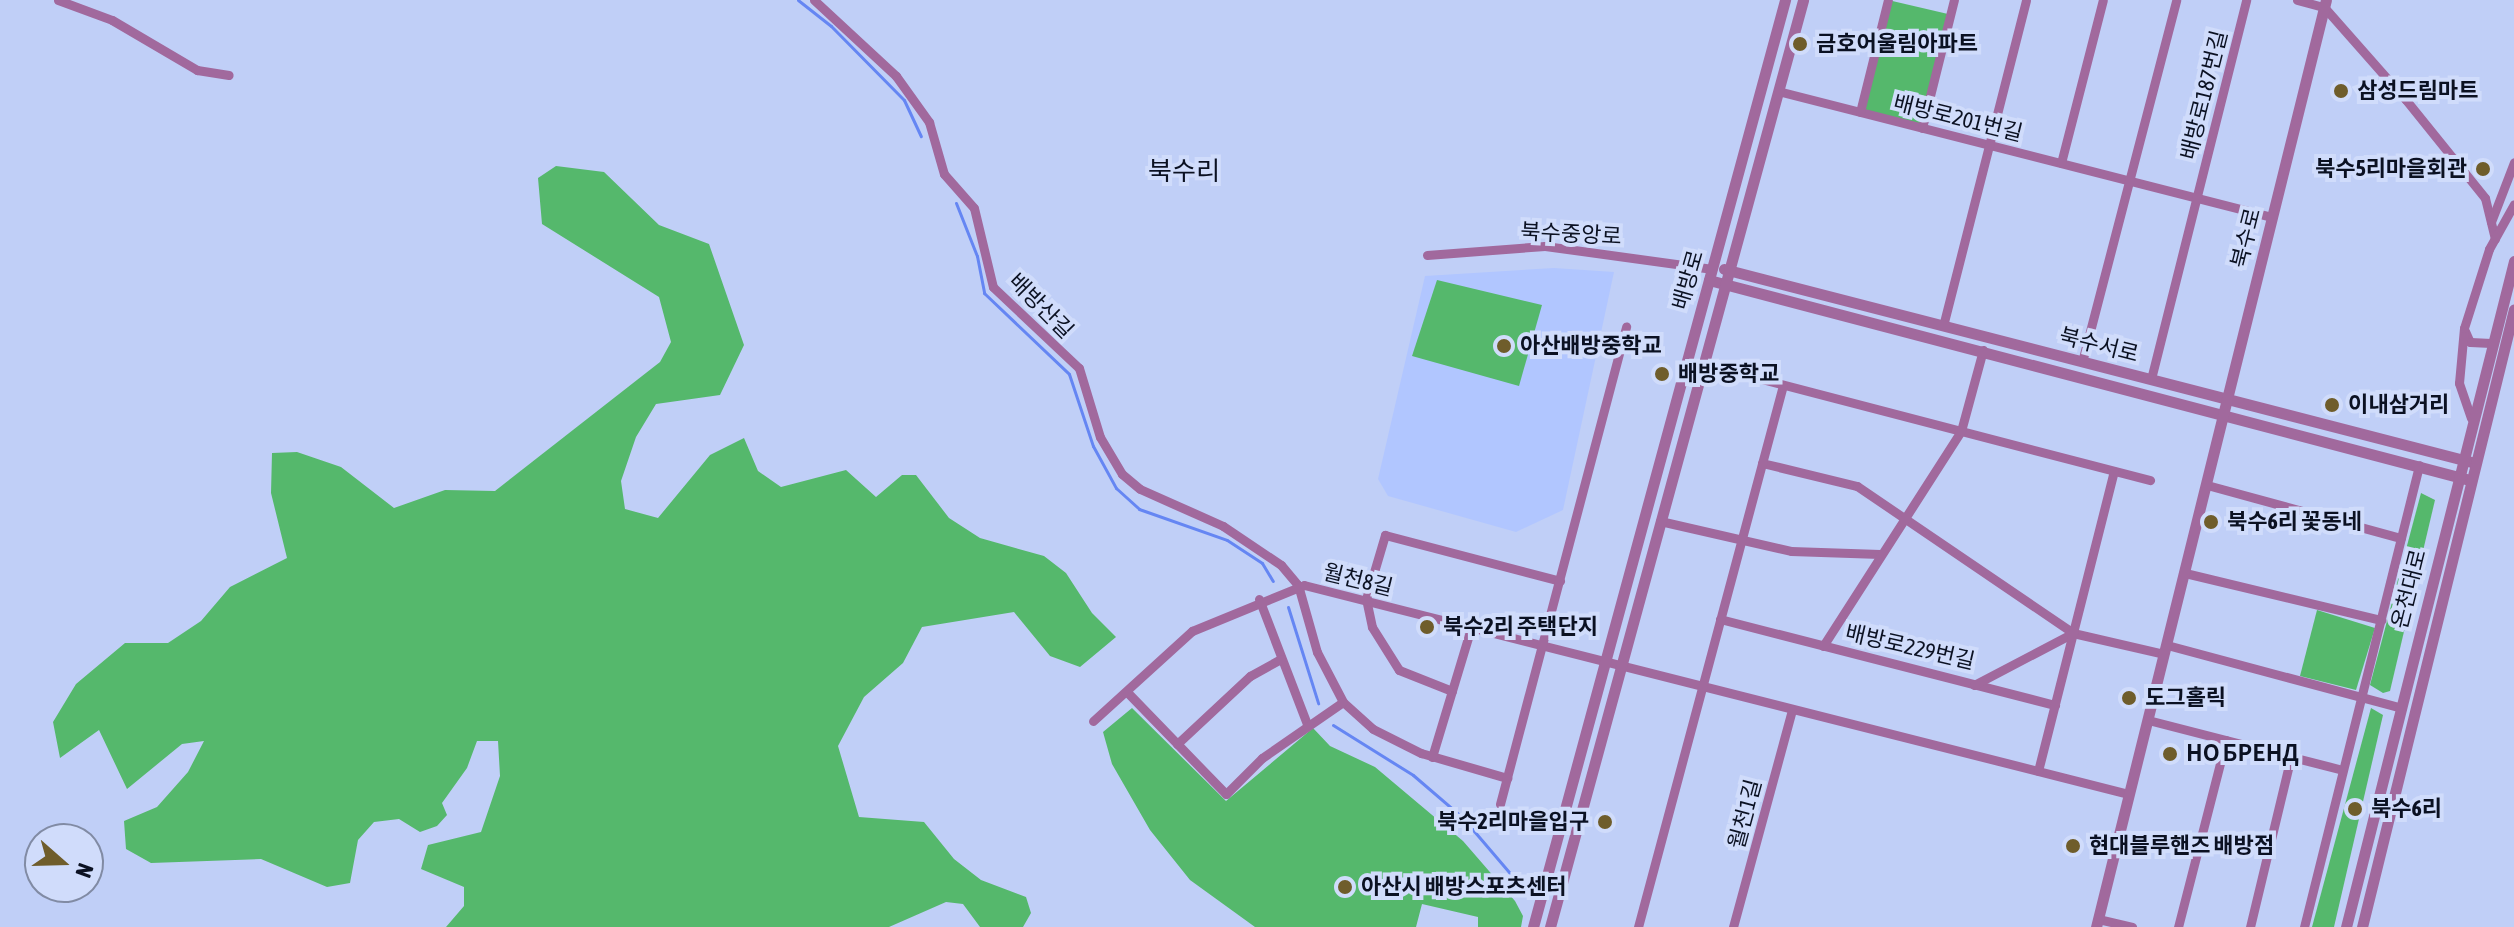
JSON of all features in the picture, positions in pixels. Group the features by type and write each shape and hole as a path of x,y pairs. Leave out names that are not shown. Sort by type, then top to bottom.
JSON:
{"street":[{"path":"58,0 112,20 197,70 229,75"},
{"name":"배방산길","path":"814,0 896,76 929,122 944,174 974,208 993,287 1079,368 1100,437 1122,474 1140,489 1258,546 1298,585"},
{"name":"배방로","path":"1533,927 1785,0"},
{"name":"배방로","path":"1550,927 1803,0"},
{"path":"1860,112 1888,0"},
{"path":"1922,128 1954,0"},
{"path":"1943,326 2026,0"},
{"path":"2061,163 2103,0"},
{"path":"2082,362 2176,0"},
{"name":"배방로187번길","path":"2196,198 2246,0"},
{"path":"2297,0 2325,3 2485,198 2495,239"},
{"name":"북수로","path":"2097,923 2325,3"},
{"name":"배방로201번길","path":"1778,91 2272,217"},
{"path":"2491,222 2514,162"},
{"path":"2151,379 2196,198"},
{"path":"2471,418 2459,383 2464,328 2495,239 2514,204"},
{"name":"북수중앙로","path":"1427,255 1545,246 1711,272"},
{"name":"온천대로","path":"2346,927 2460,460 2514,261"},
{"name":"북수서로","path":"1711,272 1729,271 2475,463"},
{"name":"북수서로","path":"1711,272 1725,284 2225,412 2470,480"},
{"name":"온천대로","path":"2362,927 2514,309"},
{"path":"1500,804 1626,326"},
{"path":"2464,328 2470,342 2491,343"},
{"name":"배방로229번길","path":"1823,646 1961,431 1983,350"},
{"path":"1704,364 2150,480"},
{"path":"1638,927 1783,385"},
{"path":"1762,463 1857,486 2073,633 2166,650 2399,707"},
{"path":"2304,927 2419,465"},
{"path":"2038,771 2114,471"},
{"path":"2207,485 2401,538"},
{"path":"1660,521 1791,551 1880,554"},
{"path":"1452,691 1399,670 1372,627 1366,599 1385,535 1560,581"},
{"path":"2185,573 2381,620"},
{"path":"1298,585 1317,652 1343,702 1373,729 1432,757 1507,778"},
{"name":"월천8길","path":"1093,721 1192,631 1259,599 1298,585 1366,599 1603,663"},
{"path":"1259,599 1307,724"},
{"name":"배방로229번길","path":"1720,619 1974,685 2073,633"},
{"path":"1432,757 1471,628"},
{"path":"1177,744 1250,676 1281,659"},
{"path":"1603,663 2129,794"},
{"path":"1974,685 2055,705"},
{"path":"1127,692 1226,794 1307,724 1343,702"},
{"name":"월천1길","path":"1733,927 1792,710"},
{"path":"2148,720 2343,770"},
{"path":"2178,927 2226,740"},
{"path":"2250,927 2291,756"},
{"path":"2097,923 2132,927"}],"shaded area":[{"name":"아산배방중학교","path":"1554,268 1614,272 1563,510 1516,532 1388,496 1378,479 1425,276"}],"green space":[{"path":"1888,0 1948,14 1919,130 1859,114"},
{"path":"556,166 604,172 659,225 709,244 744,345 720,395 656,404 636,437 621,481 625,509 658,518 710,455 744,438 758,471 781,487 846,470 876,497 902,475 916,475 949,518 980,538 1044,556 1066,573 1092,613 1116,637 1080,667 1050,656 1014,612 922,627 903,663 864,697 838,746 859,817 924,822 954,859 981,880 1026,897 1031,913 1023,927 980,927 963,904 946,902 889,927 446,927 464,906 464,887 421,869 428,845 481,832 500,776 498,741 477,741 467,768 442,803 447,815 437,826 420,832 399,819 374,822 358,840 350,883 327,887 261,859 151,863 126,849 124,821 157,807 188,772 204,741 182,744 127,789 99,730 60,758 53,722 76,684 125,643 168,643 201,621 230,587 287,558 271,493 272,453 297,452 341,467 394,508 445,490 495,491 660,362 671,342 659,297 542,224 538,178"},
{"path":"1437,280 1542,305 1519,386 1412,356"},
{"path":"2421,493 2435,500 2390,691 2383,693 2370,685"},
{"path":"2317,610 2375,628 2356,690 2300,676"},
{"path":"1132,708 1226,801 1313,728 1330,746 1375,767 1463,841 1515,901 1523,916 1521,927 1478,927 1478,917 1422,904 1416,927 1255,927 1190,880 1150,830 1112,764 1103,732"},
{"path":"2371,708 2383,715 2334,927 2312,927"}],"waterway":[{"path":"798,0 831,26 904,100 921,136"},
{"path":"956,203 977,256 984,293 1069,374 1093,446 1116,488 1139,509 1227,540 1262,563 1273,581"},
{"path":"1288,607 1318,703"},
{"path":"1333,725 1413,775 1462,817 1521,886"}],"place":[{"name":"금호어울림아파트","path":"1800,44"},
{"name":"삼성드림마트","path":"2341,91"},
{"name":"북수5리마을회관","path":"2483,169"},
{"name":"아산배방중학교","path":"1504,346"},
{"name":"배방중학교","path":"1662,374"},
{"name":"이내삼거리","path":"2332,405"},
{"name":"북수6리 꽃동네","path":"2211,522"},
{"name":"북수2리 주택단지","path":"1427,627"},
{"name":"도그홀릭","path":"2129,698"},
{"name":"НО БРЕНД","path":"2170,754"},
{"name":"북수6리","path":"2355,809"},
{"name":"북수2리마을입구","path":"1605,822"},
{"name":"현대블루핸즈 배방점","path":"2073,846"},
{"name":"아산시 배방스포츠센터","path":"1345,887"}],"district":[{"name":"북수리","path":"1184,172"}]}
